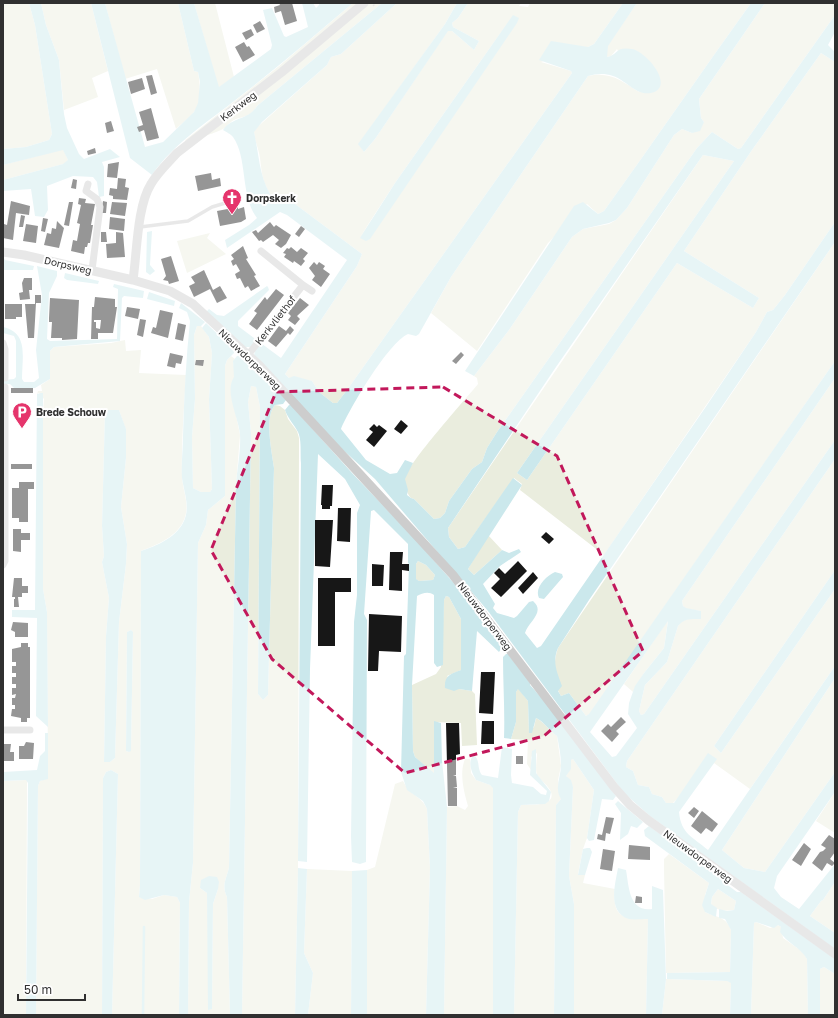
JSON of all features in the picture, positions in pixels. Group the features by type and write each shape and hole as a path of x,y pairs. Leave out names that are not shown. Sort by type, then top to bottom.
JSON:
{"street":[{"name":"Kerkweg","path":"133,280 142,212 151,184 177,153 282,72 364,3"},
{"path":"88,184 86,191 88,194 97,199 100,207 92,270"},
{"path":"261,251 312,291"},
{"name":"Dorpsweg","path":"6,253 92,270 133,280"},
{"name":"Nieuwdorperweg","path":"133,280 170,291 184,297 260,366 391,505 453,575 614,787 630,805 661,830 835,954"},
{"name":"Kerkvliethof","path":"248,355 303,285"},
{"path":"3,343 5,349 5,378"},
{"path":"3,565 5,561 5,387"},
{"path":"3,730 30,730"}],"lane":[{"path":"140,227 188,221 212,207 232,201"}],"highlighted area":[{"path":"443,387 557,456 643,651 544,736 405,773 272,659 211,550 276,392"}],"shaded area":[{"path":"3,3 29,3 35,25 52,134 49,140 26,147 3,149"},
{"path":"41,3 91,3 108,71 92,78 98,97 64,110 59,60 46,25"},
{"path":"105,3 178,3 194,71 198,72 200,92 197,108 188,119 176,129 157,69 125,79"},
{"path":"194,3 215,3 234,77 220,87 218,87"},
{"path":"353,3 382,3 257,106 251,113 234,120 225,128 217,132 184,141 279,66"},
{"path":"397,3 457,3 445,24 359,144 364,152 375,139 448,30 452,31 474,50 479,41 453,27 452,23 458,18 468,3 521,3 519,6 528,7 530,3 623,3 594,44 588,47 580,47 541,62 571,71 572,73 347,390 337,403 333,403 319,392 312,381 289,378 285,374 357,266 362,254 295,204 270,194 263,177 254,130 327,65 331,57 341,54","holes":["513,15 360,237 395,183"]},
{"path":"637,3 751,3 604,211 598,214 587,204 548,243 477,351 431,313 451,277 588,76 609,76 621,81 639,92 617,49 611,56 607,57 607,46"},
{"path":"765,3 835,3 835,15 741,148 738,149 712,132 697,148 497,432 487,448 482,462 472,469 449,501 445,513 440,518 434,519 408,494 405,486 405,478 408,470 478,384 477,378 474,376 509,330 572,237 583,229 609,224 616,220 627,208 674,135 682,129 692,133 704,122 701,118 699,99"},
{"path":"821,53 835,62 835,222 785,295 773,310 767,312 756,332 604,555 520,490 522,484 514,478 465,547 458,549 449,537 448,528 703,155 734,161 517,473 527,480 677,263 753,308 759,298 684,251 752,150"},
{"path":"63,149 68,160 67,163 3,180 3,165"},
{"path":"210,233 207,238 226,254 187,273 177,241"},
{"path":"835,242 835,361 590,714 586,716 569,693 561,696 558,691 555,679 555,659 558,648"},
{"path":"197,326 201,326 209,337 212,353 209,399 212,489 210,492 201,492 193,488 192,437 195,399 194,335"},
{"path":"125,340 126,351 141,350 139,373 186,375 182,464 182,477 186,500 185,516 180,528 170,537 141,551 139,897 152,899 164,895 177,897 180,903 179,1015 112,1015 118,774 111,770 106,772 103,778 102,1015 36,1015 38,786 40,781 48,778 47,612 43,589 42,430 44,399 39,393 37,394 38,391 42,391 41,385 50,379 50,351 54,347 111,343","holes":["119,410 126,430 126,458 121,507 127,544 119,622 115,758 110,762 104,762 106,636 109,598 102,562 104,556 102,526 105,411","131,630 133,633 131,750 129,752 126,751 127,632"]},
{"path":"231,356 235,359 233,362 235,371 232,395 240,435 236,485 229,867 224,885 227,897 230,1015 188,1015 189,902 193,863 198,543 206,525 208,510 225,496 225,366 227,360","holes":["200,888 218,889 213,904 212,1009 207,893"]},
{"path":"835,378 835,440 644,714 641,715 639,711 645,685 667,662 678,626 681,622 701,611 686,609 683,606 682,601"},
{"path":"251,386 256,387 260,407 258,694 263,700 268,695 274,468 269,426 272,411 275,405 280,406 285,410 288,419 297,431 299,438 298,868 295,1015 242,1015 251,433 248,402"},
{"path":"835,459 835,570 714,746 721,753 835,589 835,666 750,789 714,763 673,803 666,803 662,797 652,794 649,787 638,785 633,771 626,767 627,761"},
{"path":"488,535 502,550 474,575 468,569"},
{"path":"418,561 426,565 435,575 433,580 419,581 415,579 416,564"},
{"path":"446,596 449,597 461,619 461,670 447,676 459,689 472,691 475,694 477,745 462,746 461,723 434,722 434,774 415,757 413,751 412,685 436,674 441,667 444,600"},
{"path":"668,620 664,648 644,673 633,692 624,684"},
{"path":"835,678 835,772 765,872 744,868 722,850"},
{"path":"518,688 528,701 529,733 534,727 536,718 557,736 561,766 558,780 561,799 556,805 554,1015 514,1015 518,812 521,805 541,804 550,800 551,797 550,790 536,773 537,753 531,757 531,770 527,764 528,740 511,739 516,722 516,692"},
{"path":"465,759 470,759 471,773 476,780 493,787 493,1015 444,1015 447,807 457,806 465,810 468,806 462,776"},
{"path":"573,759 594,790 587,838 583,849 578,874 585,875 583,883 615,889 615,906 621,914 626,917 648,919 646,1015 574,1015 574,904 569,876 573,787 566,776 571,760"},
{"path":"27,780 26,1015 3,1015 3,781"},
{"path":"403,781 409,790 425,804 427,809 430,868 426,1015 367,1015 367,870 375,867 395,784"},
{"path":"835,792 835,833 816,821"},
{"path":"669,854 709,883 705,895 705,912 717,916 727,922 731,930 730,972 666,973 664,859"},
{"path":"307,869 352,871 351,1015 308,1015 313,973 304,953"},
{"path":"835,882 835,933 810,916"},
{"path":"718,889 736,901 734,910 722,910 711,905 712,897"},
{"path":"756,922 770,928 778,925 781,927 783,938 803,952 807,959 808,1015 751,1015 754,923"},
{"path":"824,967 835,974 835,1015 820,1015 820,969"},
{"path":"666,979 731,982 730,1015 662,1015"}],"water":[{"path":"29,3 41,3 46,25 59,60 64,114 67,128 79,154 84,159 110,149 120,157 102,162 104,167 104,196 99,197 97,182 93,177 73,176 47,186 48,210 44,217 35,216 31,189 3,191 3,180 63,164 68,160 63,150 3,165 3,149 26,147 49,140 52,134 35,25"},
{"path":"91,3 105,3 145,147 163,142 194,112 198,103 200,82 198,72 194,71 178,3 194,3 219,87 271,49 272,45 263,10 272,8 284,36 286,37 308,27 302,3 313,3 316,8 319,3 353,3 267,75 181,143 170,153 152,175 130,158"},
{"path":"382,3 397,3 341,54 331,57 327,65 262,122 254,132 261,172 270,194 295,204 362,254 357,266 285,374 289,378 294,376 312,381 319,392 333,403 337,403 572,73 571,71 539,60 551,41 588,47 594,44 623,3 637,3 608,46 607,57 626,48 632,49 645,56 660,77 661,84 658,90 651,93 641,92 618,78 606,74 588,76 451,277 419,334 416,336 408,334 390,350 380,362 352,407 341,429 366,460 390,474 397,473 405,460 413,463 405,479 408,490 407,495 414,499 434,519 440,518 445,513 449,501 472,469 482,462 487,448 497,432 697,148 712,132 738,149 741,148 835,15 835,32 828,45 835,52 835,62 821,53 752,150 684,251 759,298 753,308 677,263 527,480 517,473 734,161 703,155 556,367 448,528 449,537 458,549 465,547 513,478 522,485 468,569 474,575 502,550 509,553 519,549 521,552 500,566 483,584 495,604 493,608 497,613 514,618 529,602 533,601 537,605 537,613 525,633 537,648 541,646 705,408 756,332 767,312 773,310 785,295 835,222 835,242 589,600 558,648 555,662 562,686 558,691 561,696 569,693 586,716 589,714 835,361 835,378 682,601 683,606 686,608 701,611 701,619 686,620 678,626 667,662 645,685 639,711 641,715 644,714 835,440 835,459 627,761 626,767 633,771 638,785 649,787 652,794 662,797 666,803 674,803 708,753 717,759 679,812 682,825 685,830 708,850 835,666 835,678 722,850 744,868 765,872 835,772 835,792 777,876 774,888 781,897 799,909 835,864 835,882 810,916 835,933 835,949 650,816 624,793 488,611 375,479 342,449 254,355 255,351 250,347 245,347 206,312 209,309 217,315 224,316 267,286 269,290 238,321 238,326 281,358 347,260 287,215 280,212 227,248 225,240 249,225 257,218 248,199 241,155 238,146 232,136 223,130 231,123 250,114 257,106","holes":["668,621 664,648 635,686 629,703 628,714 637,728 616,756 612,757 590,732"]},
{"path":"457,3 468,3 458,18 452,23 453,27 479,41 474,50 452,31 448,31 375,139 364,152 358,144 445,24"},
{"path":"751,3 765,3 699,99 701,118 704,122 700,131 692,133 682,129 674,135 627,208 616,220 583,229 572,237 509,330 474,376 465,371 574,206 583,202 598,214 604,211"},
{"path":"513,15 519,18 517,23 370,239 366,241 360,238 395,183"},
{"path":"152,231 150,265 155,271 150,275 146,272 147,232"},
{"path":"3,257 5,260 34,266 33,270 3,270"},
{"path":"37,266 57,271 57,276 49,293 47,339 50,341 117,339 118,289 113,287 114,284 144,291 143,298 124,296 122,298 120,341 54,347 50,351 50,379 35,388 14,388 10,384 3,384 3,380 14,379 16,377 16,341 14,336 3,333 3,327 11,330 20,340 23,354 22,379 24,382 34,382 39,378 36,350 42,295"},
{"path":"65,273 99,281 98,284 67,280 64,278"},
{"path":"149,292 175,301 174,306 147,299"},
{"path":"181,303 205,322 201,326 197,326 194,335 195,399 192,437 193,488 201,492 210,492 212,489 209,399 212,353 209,337 202,328 206,323 234,350 234,353 227,360 225,366 225,496 208,510 206,525 198,543 193,863 189,902 188,1015 179,1015 180,903 177,897 164,895 145,900 139,897 141,551 159,544 175,533 183,523 187,506 182,478 182,468 185,378 190,321 187,312 179,308"},
{"path":"237,356 241,356 286,400 283,404 275,405 270,418 269,426 274,468 268,695 263,700 258,694 260,407 256,387 251,386 248,402 251,433 242,1015 230,1015 227,897 224,885 229,867 236,485 240,441 239,428 231,397 231,383 234,377 233,361"},
{"path":"43,393 43,589 47,612 48,727 36,716 37,618 12,617 12,610 35,610 37,394"},
{"path":"289,405 291,405 352,473 414,538 452,581 503,646 499,652 477,631 472,691 459,689 454,691 445,688 447,678 451,674 461,670 461,619 449,597 446,596 444,600 443,665 437,667 434,663 434,595 426,593 417,596 412,685 413,751 415,757 434,773 434,721 441,723 442,761 447,807 444,1015 426,1015 430,868 427,809 423,801 407,790 401,772 404,656 406,654 409,564 408,544 374,510 371,511 364,614 367,620 366,862 360,864 352,862 351,837 354,622 357,595 357,513 360,505 345,479 318,454 310,669 307,862 298,861 301,448 298,432 285,410","holes":["418,561 426,565 435,575 433,580 419,581 416,579 416,564"]},
{"path":"119,410 126,429 126,458 121,507 127,544 119,622 115,758 110,762 104,762 106,636 109,598 102,562 104,556 102,526 105,411"},
{"path":"835,570 835,589 721,753 714,746"},
{"path":"555,572 562,574 563,577 544,599 539,598 539,586 548,576"},
{"path":"131,630 133,632 131,751 129,752 126,751 127,632"},
{"path":"508,654 530,685 547,704 616,796 613,800 602,799 594,840 589,841 587,838 594,790 573,759 571,760 571,769 566,776 571,780 573,787 569,876 574,904 574,1015 554,1015 556,805 561,799 558,791 561,765 557,736 536,718 532,733 529,733 528,701 518,689 516,692 516,722 511,739 504,738 503,657"},
{"path":"45,733 48,733 48,779 40,781 38,786 36,1015 26,1015 28,783 26,780 3,781 3,772 37,770 40,756 45,751"},
{"path":"502,747 512,749 512,783 533,787 541,794 546,795 547,791 530,775 532,751 536,749 536,773 551,792 549,801 545,804 521,805 518,812 514,1015 493,1015 493,788 490,785 476,780 470,766 472,757 475,756 478,760 482,775 498,778"},
{"path":"111,770 118,774 112,1015 102,1015 103,778 106,772"},
{"path":"618,801 643,822 637,828 631,826 628,834 620,840 621,813 615,804"},
{"path":"649,826 721,878 722,881 737,892 741,892 835,959 835,974 824,967 820,969 820,1015 808,1015 807,959 801,951 783,936 780,932 781,927 778,925 774,928 756,922 754,923 751,1015 730,1015 731,983 727,981 667,979 667,973 730,972 731,930 725,919 719,918 719,909 727,911 734,910 736,901 718,889 712,897 711,904 717,908 716,917 705,912 702,905 709,883 645,836 644,830"},
{"path":"590,848 592,852 585,875 578,875 583,849"},
{"path":"298,868 307,869 304,953 313,973 308,1015 295,1015"},
{"path":"618,868 626,870 629,891 634,902 639,907 644,909 652,909 652,886 663,890 666,979 662,1015 646,1015 648,919 629,919 622,915 618,910 615,904 614,890"},
{"path":"367,870 367,1015 351,1015 352,871"},
{"path":"209,876 217,877 219,882 213,904 212,1009 208,1010 207,893 200,888 201,880"}],"building":[{"path":"279,3 292,3 297,21 285,25 281,11 275,13 274,7 280,5"},
{"path":"260,21 265,29 257,33 253,25"},
{"path":"251,29 254,35 246,40 242,33"},
{"path":"244,42 247,47 249,46 255,55 243,62 235,47"},
{"path":"152,75 157,93 151,95 146,76"},
{"path":"142,78 145,89 131,94 128,82"},
{"path":"151,108 159,138 147,141 144,130 139,132 137,127 143,125 139,112"},
{"path":"111,121 114,131 107,133 105,123"},
{"path":"95,148 96,153 88,155 87,151"},
{"path":"119,162 117,178 107,177 108,164"},
{"path":"211,173 212,180 220,178 221,186 198,191 195,176"},
{"path":"118,178 126,179 125,187 129,188 127,200 113,199 113,196 109,195 110,188 117,189"},
{"path":"73,179 77,180 76,189 71,188"},
{"path":"79,198 86,199 85,203 95,204 91,225 93,225 90,243 88,243 87,247 85,247 84,254 71,251 73,240 77,241 80,224 77,223 81,205 78,204"},
{"path":"11,201 30,206 29,215 16,213 13,240 3,238 4,224 7,225"},
{"path":"103,201 107,202 106,213 101,213"},
{"path":"69,202 73,202 69,226 64,225"},
{"path":"112,202 127,203 125,216 110,214"},
{"name":"Dorpskerk","path":"238,207 238,209 244,207 246,219 241,222 220,226 217,211"},
{"path":"21,215 25,216 23,227 19,227"},
{"path":"110,217 125,219 124,231 109,229"},
{"path":"43,218 48,219 45,232 41,231"},
{"path":"57,221 64,228 59,248 44,245 47,233 51,234 52,228 56,229"},
{"path":"270,222 274,227 276,225 291,235 286,244 281,248 275,244 279,240 273,235 263,242 261,240 259,241 252,232 256,230 258,233"},
{"path":"26,224 38,226 36,243 23,241"},
{"path":"301,226 305,229 299,237 295,234"},
{"path":"101,232 106,232 107,242 101,242"},
{"path":"116,232 123,233 125,257 107,258 106,244 116,243"},
{"path":"243,246 248,258 246,259 256,275 254,276 260,286 251,291 248,286 245,288 240,278 237,279 235,274 240,271 236,264 233,266 231,261 234,259 231,255"},
{"path":"291,247 297,252 301,248 308,253 303,259 305,261 301,266 284,257 286,254 283,253 287,248 289,249"},
{"path":"171,256 179,281 169,284 168,281 163,280 166,276 161,259"},
{"path":"314,262 317,265 319,262 325,266 323,269 330,274 321,287 312,280 315,276 309,268"},
{"path":"204,270 213,290 220,286 227,298 217,303 210,289 194,297 189,286 195,283 191,277"},
{"path":"24,278 32,278 32,290 29,290 30,299 20,300 19,293 23,292 22,283"},
{"path":"276,289 284,295 257,330 249,324 257,313 254,311 265,297 267,300"},
{"path":"35,295 41,295 41,303 36,303 34,338 28,338 25,304 35,304"},
{"path":"95,297 115,299 115,307 117,307 113,333 98,333 98,339 91,339 92,307 94,307","holes":["94,320 101,320 100,329 96,328 96,322 94,322"]},
{"path":"50,298 79,300 77,339 62,340 62,338 51,338 52,322 49,322"},
{"path":"300,298 309,305 297,316 300,319 295,325 288,320 291,316 288,313"},
{"path":"5,304 22,304 22,317 16,317 16,319 5,319"},
{"path":"127,307 140,309 138,319 125,316"},
{"path":"160,310 173,313 168,338 151,333 153,327 156,328"},
{"path":"140,319 146,320 143,337 137,335"},
{"path":"178,323 186,325 183,341 175,339"},
{"path":"279,326 286,331 290,326 294,330 290,335 288,333 276,347 268,341"},
{"path":"461,352 464,355 456,364 452,361"},
{"path":"170,353 183,356 181,364 176,363 175,368 167,366"},
{"path":"196,360 204,360 203,366 195,365"},
{"path":"11,388 33,388 33,393 11,393"},
{"path":"401,420 408,426 401,434 394,429"},
{"path":"374,424 377,427 379,425 387,431 374,447 366,440 373,432 369,429"},
{"path":"11,464 32,464 32,469 11,469"},
{"path":"19,482 34,482 34,489 28,489 28,522 19,522 19,518 12,518 12,488 19,488"},
{"path":"322,485 333,485 332,506 330,506 330,509 322,509"},
{"path":"338,508 351,508 350,542 337,541"},
{"path":"315,520 333,520 330,567 315,566"},
{"path":"13,529 21,529 21,533 30,533 30,540 21,540 21,552 13,551"},
{"path":"546,532 554,539 549,544 541,537"},
{"path":"390,552 403,552 402,564 409,564 409,571 402,570 402,591 389,590"},
{"path":"518,561 527,571 501,597 491,588 500,579 494,573 499,568 505,574"},
{"path":"372,564 384,565 383,586 372,586"},
{"path":"533,572 538,578 523,594 518,588"},
{"path":"14,578 22,578 22,586 28,586 28,593 22,593 22,597 18,597 19,607 14,607 15,597 12,597"},
{"path":"318,578 351,578 351,592 335,592 335,646 318,646"},
{"path":"369,614 402,616 401,652 379,651 378,671 368,671"},
{"path":"13,622 28,623 28,637 15,637 15,632 11,630"},
{"path":"21,643 28,643 28,647 30,647 30,718 27,718 27,722 21,722 21,718 11,716 12,709 15,709 15,705 12,705 12,698 15,698 16,694 12,695 12,688 16,688 16,684 12,684 12,677 16,677 16,673 12,673 12,666 16,666 16,662 12,662 12,649 21,647"},
{"path":"481,672 495,672 493,714 479,713"},
{"path":"621,717 626,722 616,731 619,734 612,742 601,731 608,724 611,727"},
{"path":"482,721 494,721 494,744 481,744"},
{"path":"446,723 459,723 460,754 456,755 456,775 453,775 456,776 457,787 453,787 457,788 457,806 448,806"},
{"path":"26,742 34,743 33,759 19,759 19,746 24,746"},
{"path":"3,744 11,744 10,752 14,752 14,761 3,761"},
{"path":"516,756 523,756 523,764 516,764"},
{"path":"694,807 699,811 694,818 688,813"},
{"path":"702,811 718,824 712,832 706,828 701,834 691,826"},
{"path":"606,817 614,818 610,834 606,833 605,841 597,839 598,834 602,835"},
{"path":"829,835 835,839 835,852 830,859 835,863 832,866 827,863 822,871 812,863 820,852 826,848 821,845"},
{"path":"804,843 811,849 801,866 792,860"},
{"path":"629,845 650,847 650,860 628,859"},
{"path":"603,849 615,851 612,871 600,869"},
{"path":"636,896 642,897 642,903 635,903"}],"waterway":[{"path":"143,1015 144,927"}],"place":[{"name":"Dorpskerk","path":"232,215"},
{"name":"Brede Schouw","path":"22,429"}]}
